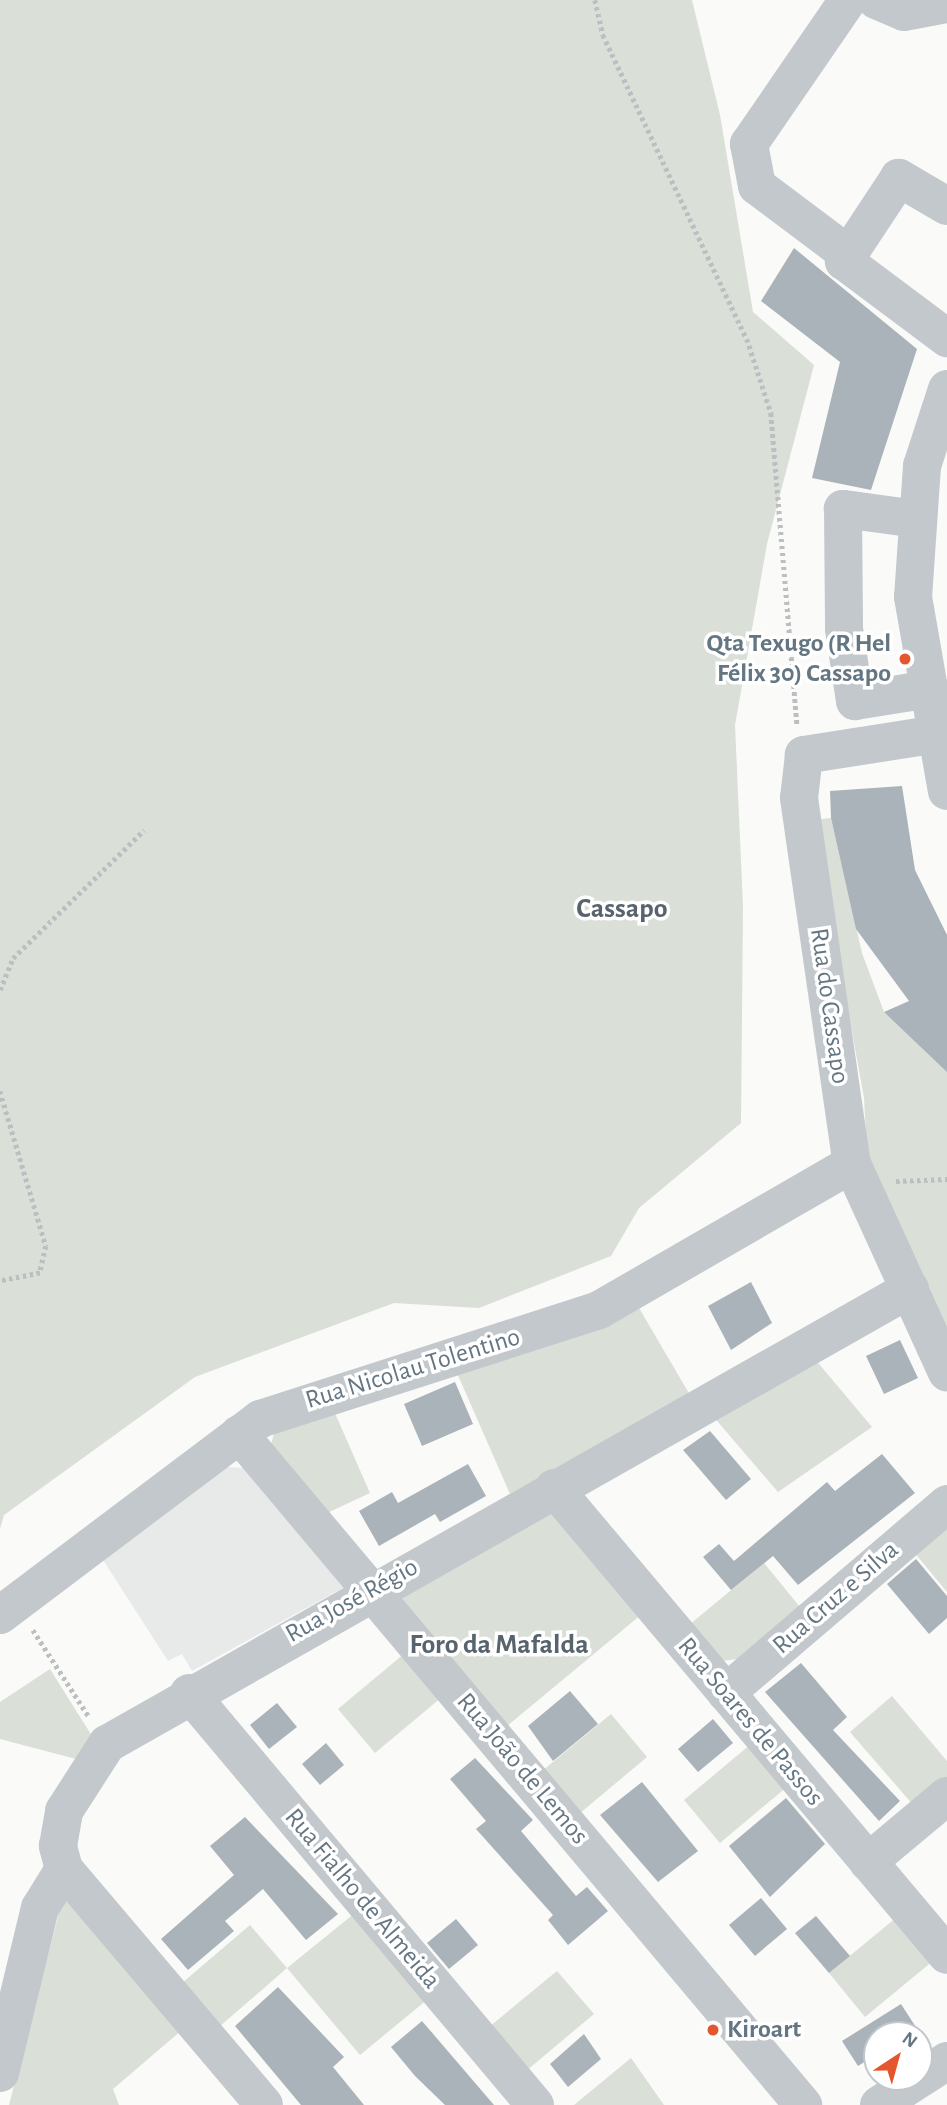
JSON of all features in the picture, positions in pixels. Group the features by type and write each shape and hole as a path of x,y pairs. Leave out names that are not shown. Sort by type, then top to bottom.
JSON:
{"street":[{"path":"848,0 749,144 757,186 845,252 849,269 947,338"},
{"path":"876,0 905,12 947,4"},
{"path":"845,252 899,178 947,206"},
{"path":"947,389 922,466 916,519 913,597 947,791"},
{"path":"916,519 843,509 844,629 855,701 930,689"},
{"path":"804,755 938,734"},
{"name":"Rua do Cassapo","path":"804,755 799,799 856,1172 947,1372"},
{"name":"Rua Nicolau Tolentino","path":"8,1609 239,1434 302,1402 599,1310 856,1172"},
{"name":"Rua José Régio","path":"64,1869 58,1846 64,1811 107,1744 189,1692 910,1289"},
{"name":"Rua João de Lemos","path":"239,1434 803,2105"},
{"name":"Rua Soares de Passos","path":"554,1488 947,1955"},
{"name":"Rua Cruz e Silva","path":"726,1693 947,1504"},
{"name":"Rua Fialho de Almeida","path":"189,1692 535,2105"},
{"path":"868,1862 947,1796"},
{"path":"0,2073 40,1908 64,1869 264,2105"},
{"path":"879,2105 947,2061"}],"path":[{"path":"595,0 603,35 747,339 771,412 791,696 804,755"},
{"path":"0,990 13,958 144,830"},
{"path":"0,1091 46,1246 40,1273 0,1281"},
{"path":"856,1172 947,1179"},
{"path":"8,1609 107,1744"}],"shaded area":[{"path":"0,0 692,0 720,115 753,312 814,365 767,544 735,725 743,907 741,1123 639,1208 611,1256 479,1308 394,1303 195,1377 4,1515 0,1529"},
{"path":"831,818 862,953 884,1012 947,1068 947,1340 867,1153 864,1098 814,820"},
{"path":"639,1308 690,1395 510,1494 457,1373"},
{"path":"814,1358 872,1427 778,1492 712,1415"},
{"path":"334,1411 370,1493 325,1514 270,1448 275,1430"},
{"path":"225,1467 249,1468 348,1585 192,1671 182,1654 168,1661 103,1560"},
{"path":"543,1509 561,1518 642,1614 506,1727 402,1604 406,1586"},
{"path":"947,1522 947,1592 913,1551"},
{"path":"764,1563 800,1607 737,1659 722,1661 689,1625"},
{"path":"405,1653 442,1697 375,1753 338,1709"},
{"path":"50,1669 92,1736 76,1759 0,1739 0,1702"},
{"path":"892,1696 947,1761 947,1779 914,1806 850,1732"},
{"path":"611,1714 647,1757 579,1814 542,1771"},
{"path":"751,1744 788,1786 720,1843 684,1800"},
{"path":"63,1897 182,2030 113,2089 119,2105 9,2105"},
{"path":"355,1913 428,1999 360,2055 287,1968"},
{"path":"897,1917 934,1960 865,2017 829,1973"},
{"path":"250,1925 287,1968 219,2027 182,1983"},
{"path":"557,1971 594,2014 526,2071 489,2027"},
{"path":"631,2058 664,2105 574,2105"}],"building":[{"path":"794,248 917,349 871,490 812,478 840,362 761,301"},
{"path":"902,786 915,870 947,935 947,1072 884,1012 909,1001 856,929 831,818 830,791"},
{"path":"751,1282 772,1323 731,1350 708,1306"},
{"path":"900,1340 918,1378 884,1394 866,1356"},
{"path":"455,1382 473,1424 422,1446 404,1404"},
{"path":"710,1431 751,1479 726,1500 683,1450"},
{"path":"882,1454 915,1493 798,1585 773,1556 731,1590 703,1557 719,1544 734,1561 827,1482 835,1491"},
{"path":"468,1464 486,1496 440,1522 435,1514 379,1546 359,1511 392,1492 398,1503"},
{"path":"916,1559 947,1596 947,1618 929,1634 887,1584"},
{"path":"801,1663 847,1717 833,1730 900,1801 879,1821 765,1692"},
{"path":"570,1691 598,1724 553,1761 528,1726"},
{"path":"277,1703 297,1727 269,1749 250,1725"},
{"path":"713,1719 733,1743 698,1772 678,1749"},
{"path":"326,1743 344,1765 320,1785 302,1764"},
{"path":"475,1758 533,1820 521,1831 576,1896 587,1887 608,1911 568,1945 548,1920 553,1915 476,1829 486,1821 450,1779"},
{"path":"642,1782 698,1851 658,1882 600,1815"},
{"path":"786,1798 825,1844 770,1897 729,1846"},
{"path":"245,1817 338,1914 306,1940 263,1889 225,1921 234,1931 188,1970 161,1939 234,1875 210,1846"},
{"path":"761,1898 787,1929 755,1956 729,1925"},
{"path":"816,1916 850,1956 829,1973 795,1933"},
{"path":"456,1919 478,1945 449,1969 427,1943"},
{"path":"278,1987 344,2057 333,2067 364,2105 301,2105 235,2026"},
{"path":"901,2004 912,2021 874,2021"},
{"path":"422,2021 494,2105 445,2105 415,2076 391,2047"},
{"path":"863,2028 863,2063 858,2066 842,2041"},
{"path":"584,2034 601,2059 568,2087 550,2064"}],"place":[{"name":"Qta Texugo (R Hel Félix 30) Cassapo","path":"905,659"},
{"name":"Kiroart","path":"713,2030"}],"district":[{"name":"Cassapo","path":"622,909"},
{"name":"Foro da Mafalda","path":"499,1645"}]}
